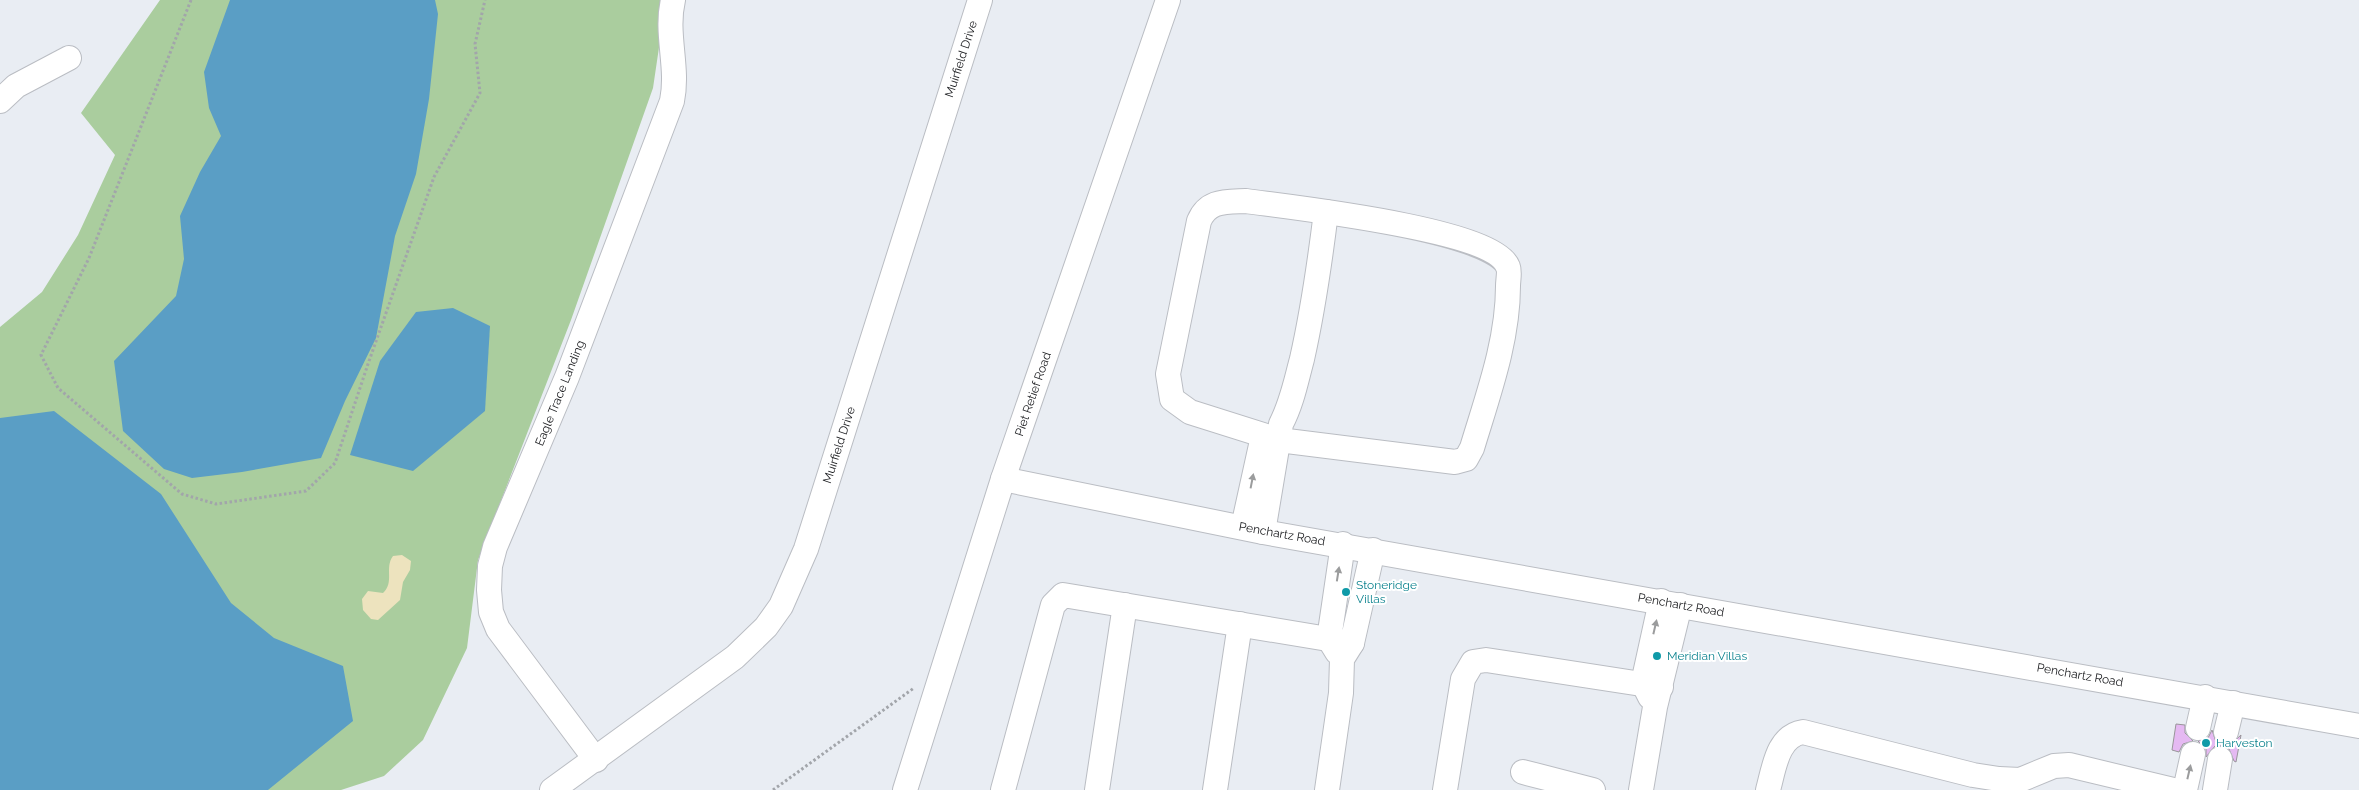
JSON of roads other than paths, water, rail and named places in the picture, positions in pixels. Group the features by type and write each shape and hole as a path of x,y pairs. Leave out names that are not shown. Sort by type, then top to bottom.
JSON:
{"street":[{"name":"Eagle Trace Landing","path":"596,760 498,629 491,612 489,590 490,566 502,529 567,377 672,101 675,86 670,41 673,0"},
{"name":"Muirfield Drive","path":"552,790 736,657 766,627 790,590 812,530 980,0"},
{"name":"Piet Retief Road","path":"905,790 1003,479 1168,0"},
{"path":"0,101 16,86 68,58"},
{"path":"1246,201 1413,226 1498,255 1505,262 1508,269 1508,304 1504,330 1472,448 1469,456 1461,462 1274,433 1190,412 1172,399 1168,374 1199,221 1209,206 1220,202 1246,201"},
{"path":"1253,529 1269,483 1274,433 1293,394 1314,305 1326,212"},
{"name":"Penchartz Road","path":"1003,479 1253,529 2205,697 2359,726"},
{"path":"1329,639 1343,544"},
{"path":"1327,790 1347,651 1372,550"},
{"path":"1003,790 1055,600 1062,595 1329,639 1347,651"},
{"path":"1641,790 1653,693 1670,603"},
{"path":"1097,790 1124,605"},
{"path":"1215,790 1240,624"},
{"path":"1445,790 1463,679 1473,662 1486,660 1653,693"},
{"path":"2198,728 2205,697"},
{"path":"2226,732 2233,702"},
{"path":"1768,790 1781,746 1788,737 1803,732 2019,785 2054,766 2069,765 2173,790"},
{"path":"2185,790 2193,754"},
{"path":"2215,790 2220,759"},
{"path":"1523,772 1593,790"}],"water":[{"path":"230,0 435,0 438,14 429,99 416,174 395,236 376,338 345,401 321,458 242,472 192,478 164,469 123,431 114,361 176,296 184,259 180,216 200,172 221,136 209,108 204,72"},
{"path":"453,308 490,326 485,411 413,471 350,455 380,361 416,312"},
{"path":"54,411 161,494 231,603 274,638 343,666 353,721 268,790 0,790 0,418"}],"place":[{"name":"Stoneridge Villas","path":"1346,592"},
{"name":"Meridian Villas","path":"1657,656"},
{"name":"Harveston","path":"2206,743"}]}
